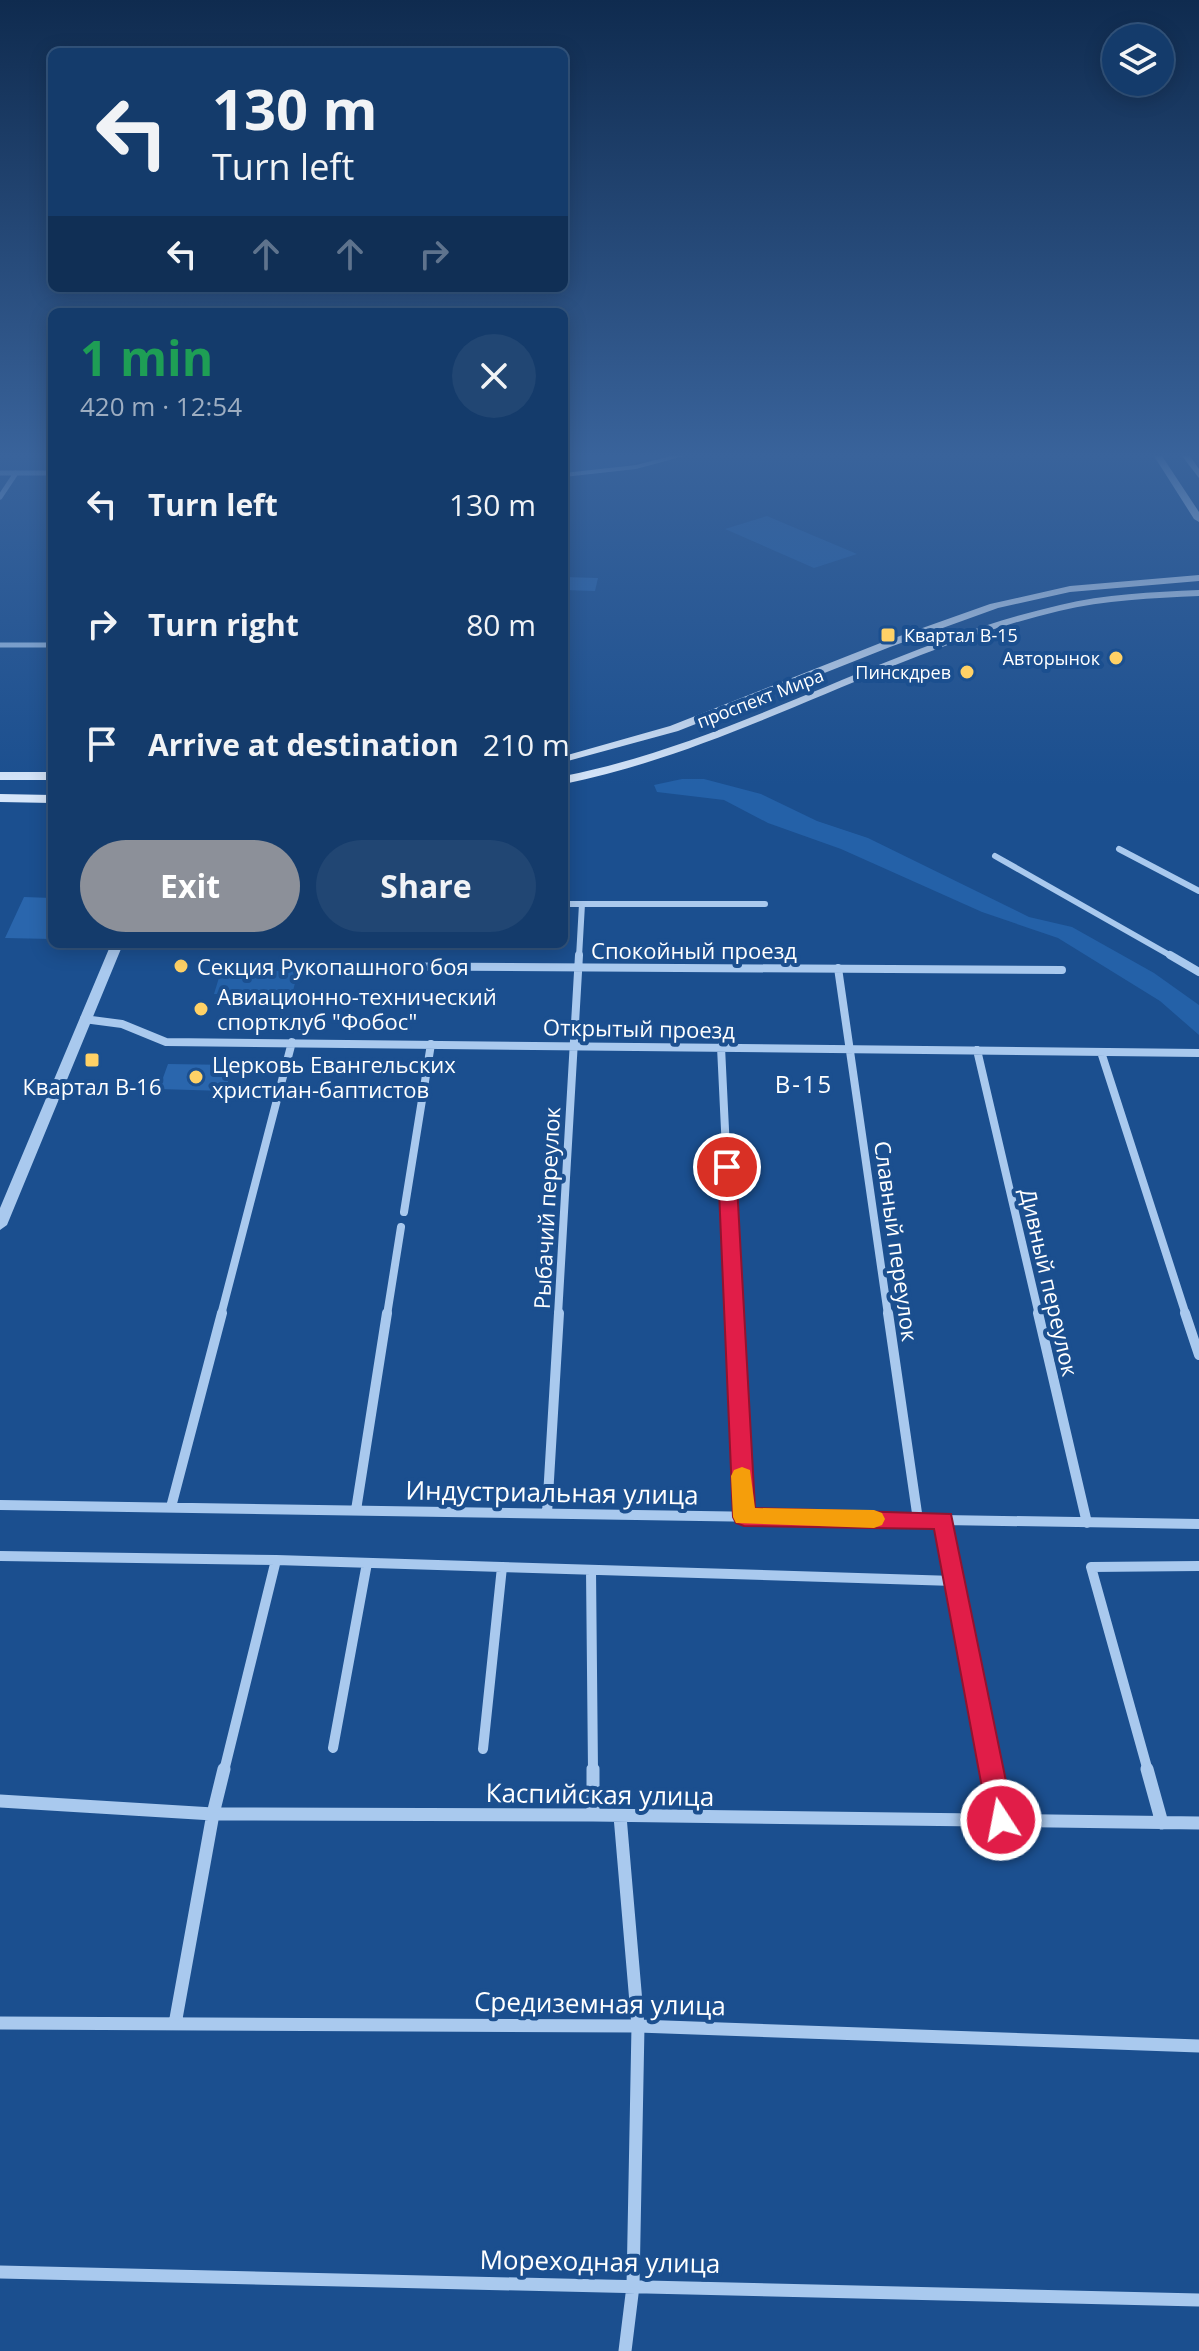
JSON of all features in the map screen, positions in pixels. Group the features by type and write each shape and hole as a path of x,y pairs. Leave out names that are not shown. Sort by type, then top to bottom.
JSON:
{"main road":[{"name":"проспект Мира","path":"568,758 658,734 945,623 1041,594 1100,585 1199,578"},
{"name":"проспект Мира","path":"568,779 602,773 677,749 973,634 1045,611 1135,598 1199,593"},
{"path":"945,623 973,634"},
{"path":"0,776 48,776"},
{"path":"0,798 48,799"}],"street":[{"path":"0,645 48,645"},
{"path":"1119,849 1199,891"},
{"path":"995,856 1199,972"},
{"path":"568,904 765,904"},
{"name":"Рыбачий переулок","path":"547,1513 582,904"},
{"path":"0,1225 113,948"},
{"name":"Спокойный проезд","path":"325,966 1062,970"},
{"name":"Славный переулок","path":"838,968 918,1520"},
{"path":"0,1215 84,1019"},
{"name":"Открытый проезд","path":"84,1019 122,1024 166,1042 1199,1053"},
{"path":"171,1507 292,1042"},
{"path":"404,1212 431,1044"},
{"path":"721,1047 744,1517"},
{"name":"Дивный переулок","path":"977,1050 1087,1523"},
{"path":"1101,1052 1199,1355"},
{"path":"356,1510 401,1227"},
{"name":"Индустриальная улица","path":"0,1505 1199,1524"},
{"path":"944,1520 1001,1820"},
{"path":"0,1556 276,1560 954,1581"},
{"path":"175,2024 213,1814 276,1560"},
{"path":"333,1748 367,1563"},
{"path":"1162,1823 1091,1567 1199,1566"},
{"path":"483,1749 502,1567"},
{"path":"591,1570 593,1815"},
{"name":"Каспийская улица","path":"0,1801 213,1814 593,1815 1199,1823"},
{"path":"620,1816 638,2026 633,2286 625,2351"},
{"name":"Средиземная улица","path":"0,2023 638,2026 1199,2046"},
{"name":"Мореходная улица","path":"0,2272 1199,2300"}],"shaded area":[{"path":"682,779 704,779 761,794 817,821 868,838 1029,917 1072,927 1154,973 1199,1005 1199,1035 1160,1001 1058,938 982,912 841,849 768,823 724,800 657,792 654,785"},
{"path":"221,971 298,971 292,995 214,994"}],"building":[{"path":"568,577 598,578 595,591 568,590"},
{"path":"24,897 48,898 48,939 5,938"},
{"name":"Церковь Евангельских христиан-баптистов","path":"168,1064 233,1065 225,1091 159,1089"}],"slow traffic":[{"path":"742,1476 744,1517 874,1519"}],"place":[{"name":"Квартал В-15","path":"888,635"},
{"name":"Авторынок","path":"1116,658"},
{"name":"Пинскдрев","path":"967,672"},
{"name":"Секция Рукопашного боя","path":"181,966"},
{"name":"Авиационно-технический спортклуб \"Фобос\"","path":"201,1009"},
{"name":"Квартал В-16","path":"92,1060"},
{"name":"Церковь Евангельских христиан-баптистов","path":"196,1077"}],"district":[{"name":"В-15","path":"804,1083"}],"route":[{"path":"727,1167 744,1517 944,1520 1001,1820"}]}
